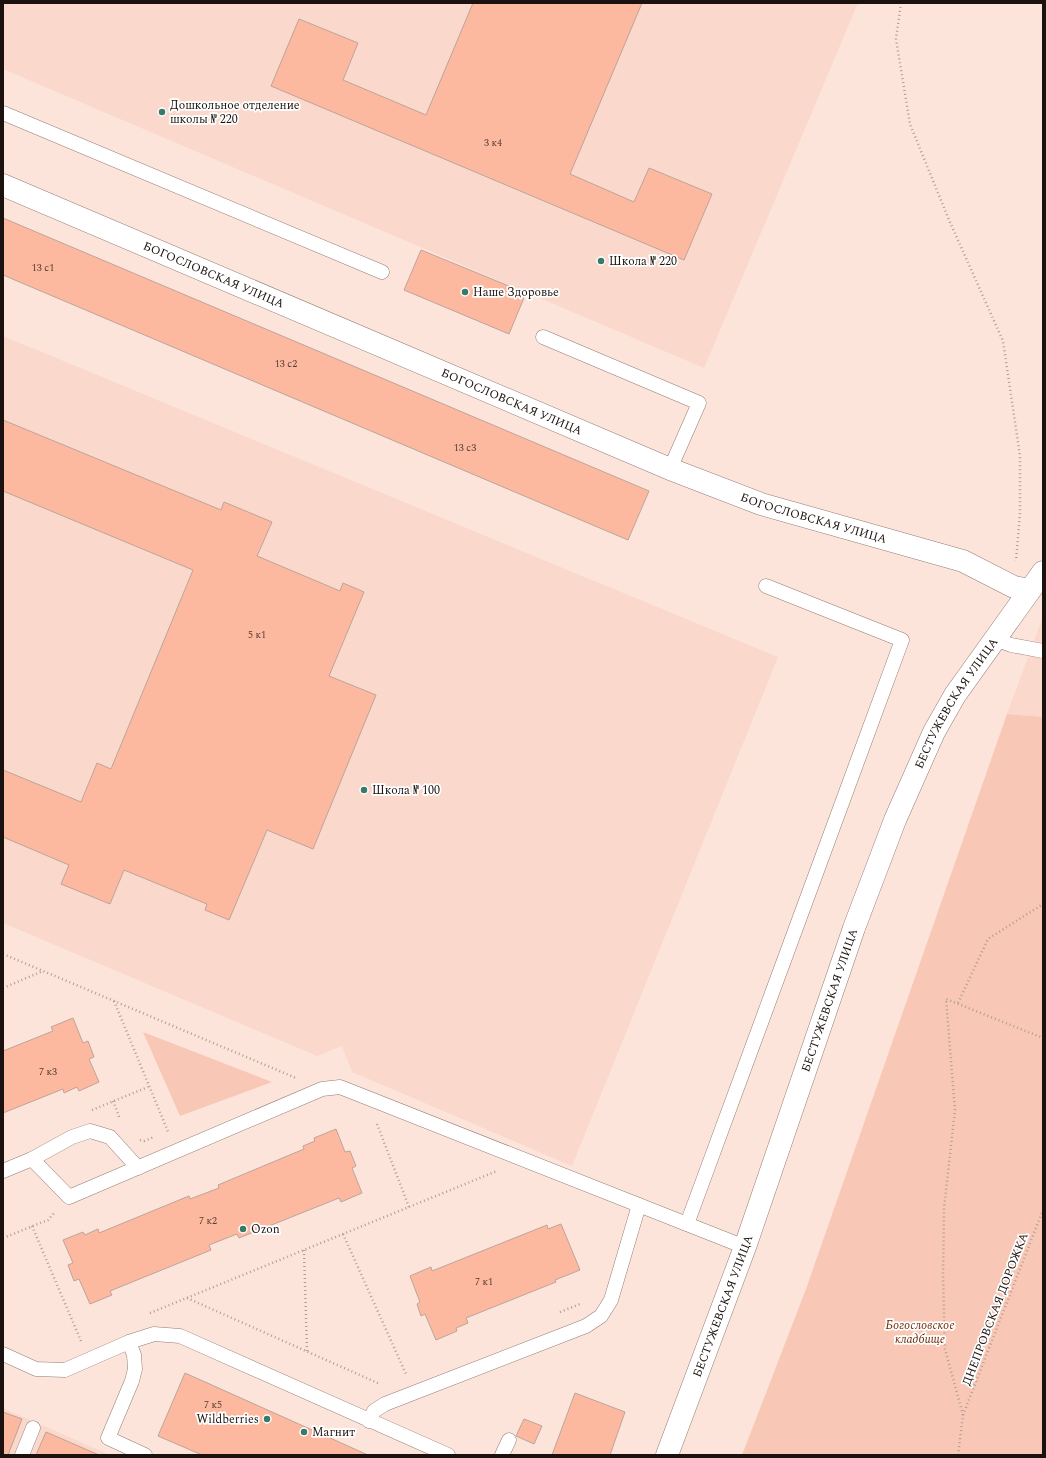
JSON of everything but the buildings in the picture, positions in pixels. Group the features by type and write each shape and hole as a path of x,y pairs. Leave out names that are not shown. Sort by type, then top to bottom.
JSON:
{"street":[{"name":"БОГОСЛОВСКАЯ УЛИЦА","path":"3,185 670,468 761,504 963,561 1022,589"},
{"name":"БЕСТУЖЕВСКАЯ УЛИЦА","path":"667,1455 745,1247 854,928 895,820 934,732 954,695 995,639 1022,589 1043,572"}],"lane":[{"path":"3,114 382,272"},
{"path":"543,337 699,403 670,468"},
{"path":"687,1224 902,640 766,586"},
{"path":"995,639 1011,645 1043,651"},
{"path":"32,1159 69,1197 322,1089 340,1087 745,1247"},
{"path":"3,1171 32,1159 72,1137 90,1131 110,1137 138,1168"},
{"path":"369,1421 374,1411 385,1404 586,1326 601,1316 611,1300 639,1205"},
{"path":"3,1354 36,1369 65,1370 129,1342 154,1334 180,1336 448,1455"},
{"path":"129,1342 134,1355 135,1369 132,1382 108,1438 145,1455"},
{"path":"22,1455 33,1428"},
{"path":"502,1455 509,1440"}],"path":[{"path":"901,3 896,39 910,124 949,220 1003,341 1020,456 1022,589"},
{"path":"958,1003 988,939 1043,904"},
{"path":"3,954 298,1079 291,1082"},
{"path":"3,988 43,971"},
{"path":"958,1455 963,1415 946,1349 943,1276 944,1208 955,1110 946,998 1043,1038"},
{"path":"114,1001 148,1087 176,1152"},
{"path":"366,1097 409,1207"},
{"path":"113,1101 121,1121"},
{"path":"162,1134 175,1128"},
{"path":"136,1139 144,1141 156,1136"},
{"path":"144,1316 525,1160"},
{"path":"3,1238 48,1220 69,1197"},
{"name":"ДНЕПРОВСКАЯ ДОРОЖКА","path":"963,1415 1043,1210"},
{"path":"32,1226 80,1341 87,1338"},
{"path":"343,1234 414,1392"},
{"path":"304,1250 307,1352"},
{"path":"187,1298 385,1386 377,1388"},
{"path":"557,1314 586,1302"}],"shaded area":[{"name":"Школа № 220","path":"3,3 858,3 704,368 3,69"},
{"name":"Школа № 100","path":"3,336 778,657 572,1166 352,1072 342,1046 317,1056 3,923"},
{"path":"1043,616 1043,717 1007,714 1031,649"},
{"path":"3,1408 110,1455 3,1455"}],"green space":[{"name":"Богословское кладбище","path":"1007,714 1043,717 1043,1455 742,1455 806,1289"},
{"path":"143,1032 272,1082 180,1116"}],"place":[{"name":"Дошкольное отделение школы № 220","path":"162,112"},
{"name":"Школа № 220","path":"601,261"},
{"name":"Наше Здоровье","path":"465,292"},
{"name":"Школа № 100","path":"364,790"},
{"name":"Ozon","path":"243,1229"},
{"name":"Wildberries","path":"267,1419"},
{"name":"Магнит","path":"304,1432"}]}
